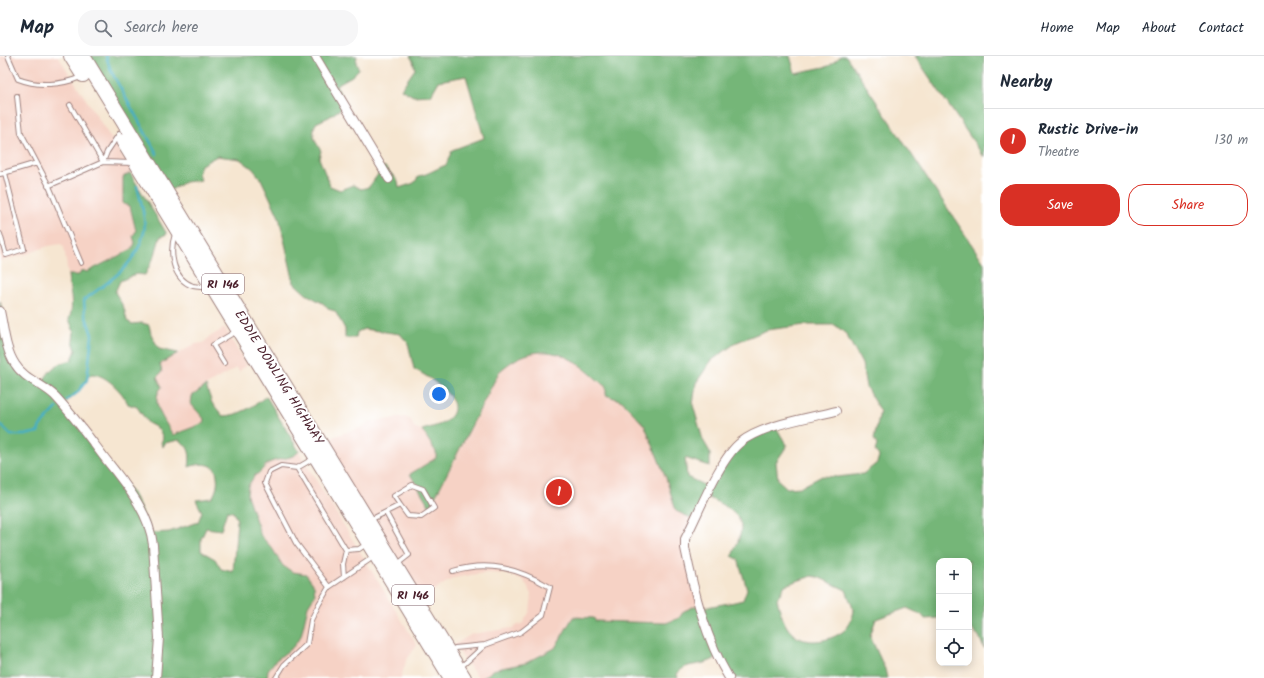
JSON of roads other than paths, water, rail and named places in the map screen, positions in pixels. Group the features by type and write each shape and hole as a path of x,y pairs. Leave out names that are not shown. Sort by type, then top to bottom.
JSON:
{"highway":[{"name":"EDDIE DOWLING HIGHWAY","path":"71,56 451,678"},
{"name":"EDDIE DOWLING HIGHWAY","path":"83,56 464,678"},
{"path":"226,310 247,357 271,400 303,465 362,547 442,678"},
{"path":"366,516 400,562 473,678"}],"street":[{"path":"315,56 389,179"},
{"path":"0,311 7,344 14,364 24,374 54,396 62,404 128,489 143,512 150,529 159,638 156,678"},
{"path":"729,678 721,665 703,616 685,548 685,539 688,531 725,459 740,442 764,430 836,411"}],"lane":[{"path":"14,56 9,57 18,80 30,84 67,83 84,76"},
{"path":"17,96 21,133 37,162 81,263"},
{"path":"70,105 102,162"},
{"path":"102,162 119,134"},
{"path":"0,174 37,162"},
{"path":"48,186 102,162 137,163"},
{"path":"0,234 6,255 24,249 5,173"},
{"path":"176,230 171,251 181,278 194,286 212,288"},
{"path":"224,363 213,345 236,332"},
{"path":"329,587 296,543 265,484 269,472 281,466 303,465 346,550 343,564 344,577"},
{"path":"412,485 423,489 434,508 421,517 408,516 400,505 394,496 412,485"},
{"path":"366,516 386,513 400,505"},
{"path":"386,513 409,555 400,562"},
{"path":"346,550 359,549 362,547"},
{"path":"276,678 284,665 307,644 311,620 318,604 329,587 369,560"},
{"path":"453,571 467,567 501,568 520,572 550,587 543,615 521,632 485,645 455,648"},
{"path":"464,664 485,645"}],"waterway":[{"path":"106,56 111,71 157,154"},
{"path":"67,400 77,393 87,380 92,335 85,314 84,300 112,279 129,263 140,244 144,232 145,221 137,186"},
{"path":"0,424 11,435 25,435 38,432 40,426 57,408"}],"place":[{"name":"Rustic Drive-in","path":"559,492"}]}
